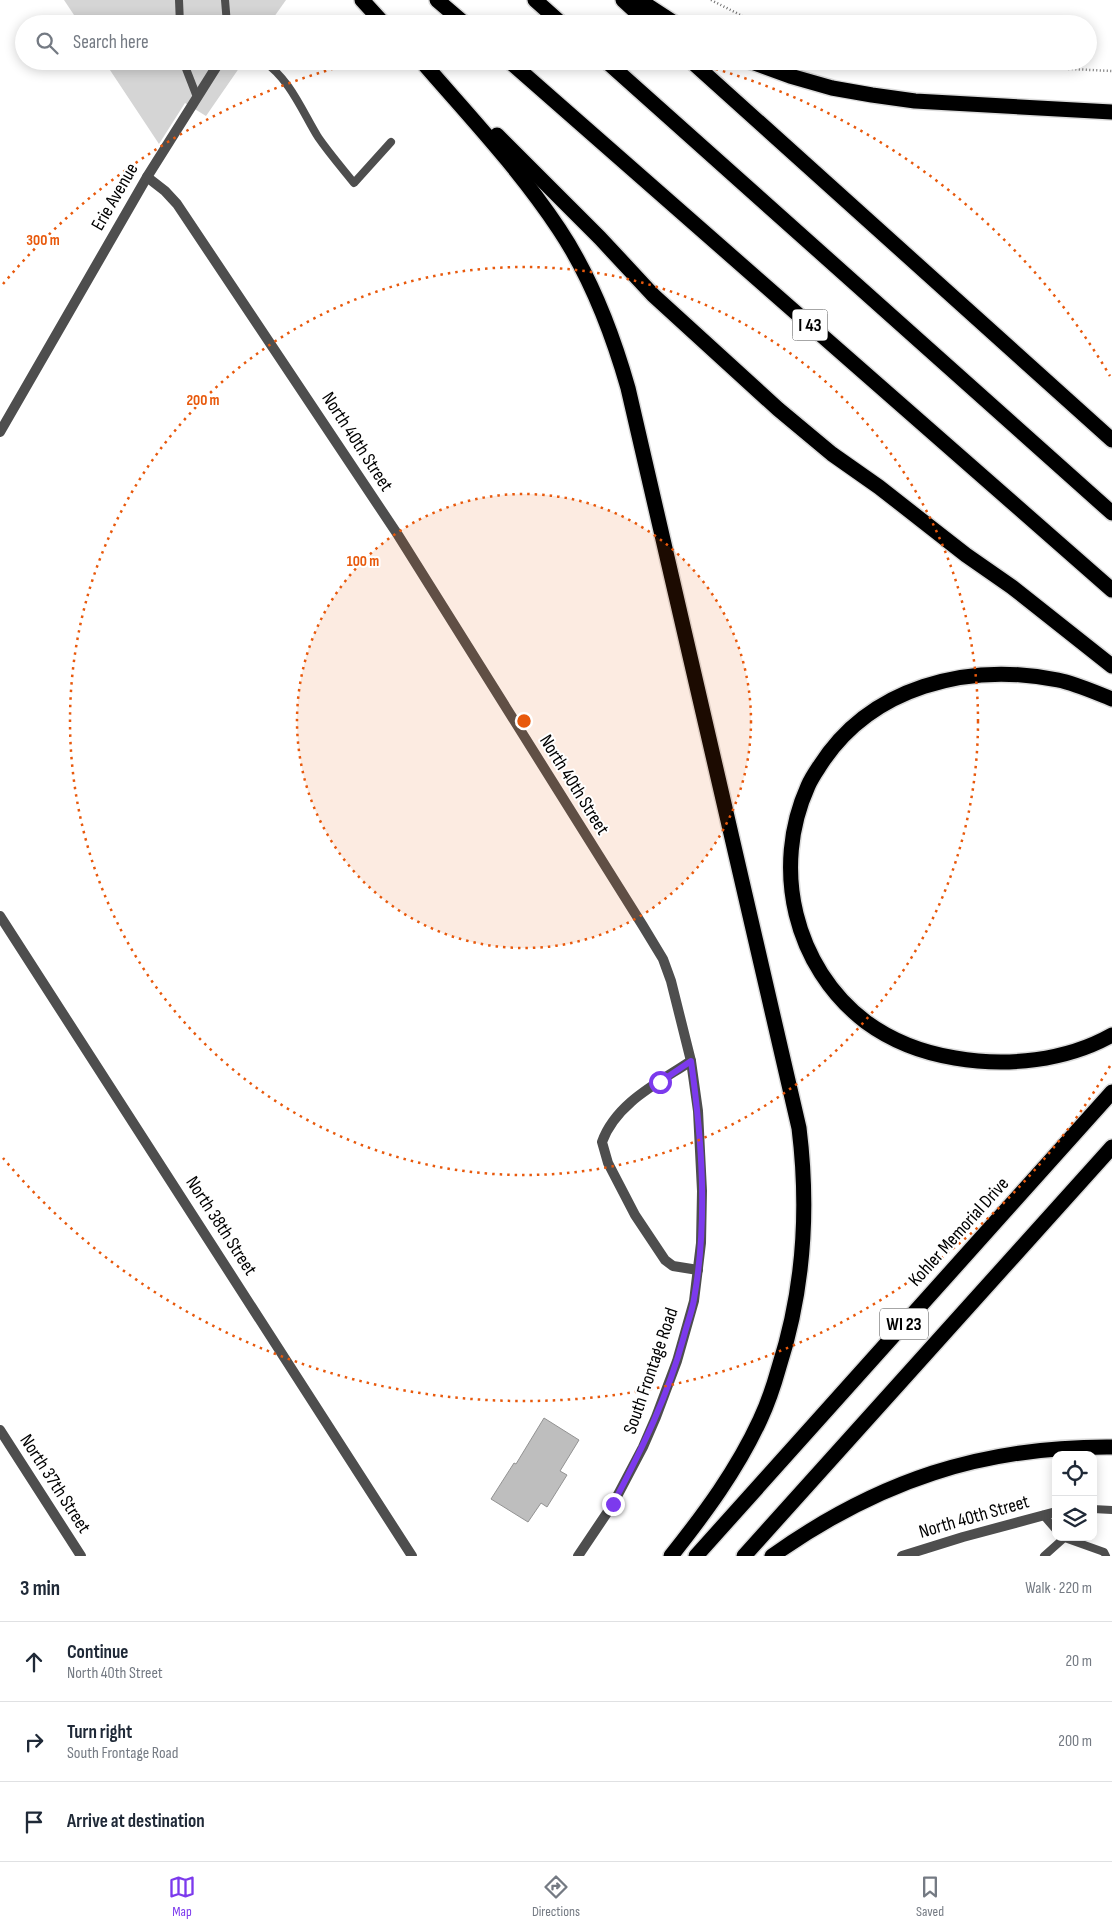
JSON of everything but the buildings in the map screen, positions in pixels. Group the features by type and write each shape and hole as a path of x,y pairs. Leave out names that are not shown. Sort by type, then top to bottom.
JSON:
{"highway":[{"path":"362,0 376,15"},
{"path":"437,0 454,15"},
{"path":"535,0 552,15"},
{"path":"623,0 639,15"},
{"path":"639,0 662,15"},
{"path":"429,70 529,186 560,229 589,283 616,346 628,388 799,1128 805,1190 804,1227 796,1305 788,1338 761,1419 742,1455 706,1513 671,1556"},
{"path":"430,70 600,238 653,295 778,409 832,454 879,487 966,555 1012,587 1112,666"},
{"name":"I 43","path":"519,70 1112,590"},
{"path":"616,70 1112,513"},
{"path":"700,70 1112,440"},
{"path":"774,70 832,88 915,101 1112,112"},
{"path":"1112,699 1060,680 1019,675 986,675 963,678 909,691 872,710 844,735 826,755 808,785 795,822 789,856 796,917 816,965 833,990 844,1002 868,1023 902,1042 937,1055 964,1060 1013,1062 1043,1059 1074,1050 1112,1035"},
{"name":"Kohler Memorial Drive","path":"696,1556 1112,1092"},
{"name":"WI 23","path":"744,1556 1112,1147"},
{"path":"772,1556 822,1522 868,1498 933,1472 993,1456 1048,1449 1112,1447"}],"street":[{"name":"Erie Avenue","path":"0,432 147,177 214,70"},
{"name":"North 40th Street","path":"147,177 160,186 177,204 307,397 398,536 643,926 666,966 691,1061"},
{"name":"North 38th Street","path":"0,916 412,1556"},
{"path":"691,1061 637,1097 614,1119 602,1142 608,1163 635,1215 664,1260 673,1266 698,1270"},
{"name":"South Frontage Road","path":"578,1556 613,1504 643,1447 677,1361 694,1301 701,1243 702,1191 698,1111 691,1061"},
{"name":"North 37th Street","path":"0,1430 81,1556"},
{"name":"North 40th Street","path":"902,1556 1052,1513"}],"lane":[{"path":"179,0 180,15"},
{"path":"225,0 226,15"},
{"path":"186,70 197,97"},
{"path":"274,70 284,81 320,139 354,183 391,142"},
{"path":"1097,1509 1112,1510"},
{"path":"1043,1515 1052,1525"},
{"path":"1044,1556 1060,1541"},
{"path":"1072,1541 1104,1552 1106,1556"}],"path":[{"path":"711,0 740,15"},
{"path":"1091,70 1112,71"}],"shaded area":[{"path":"64,0 286,0 275,15 74,15"},
{"path":"110,70 238,70 206,116 185,103 159,144"}],"route":[{"path":"613,1504 643,1447 677,1361 694,1301 698,1270 701,1243 702,1191 698,1111 691,1061 660,1082"}]}
